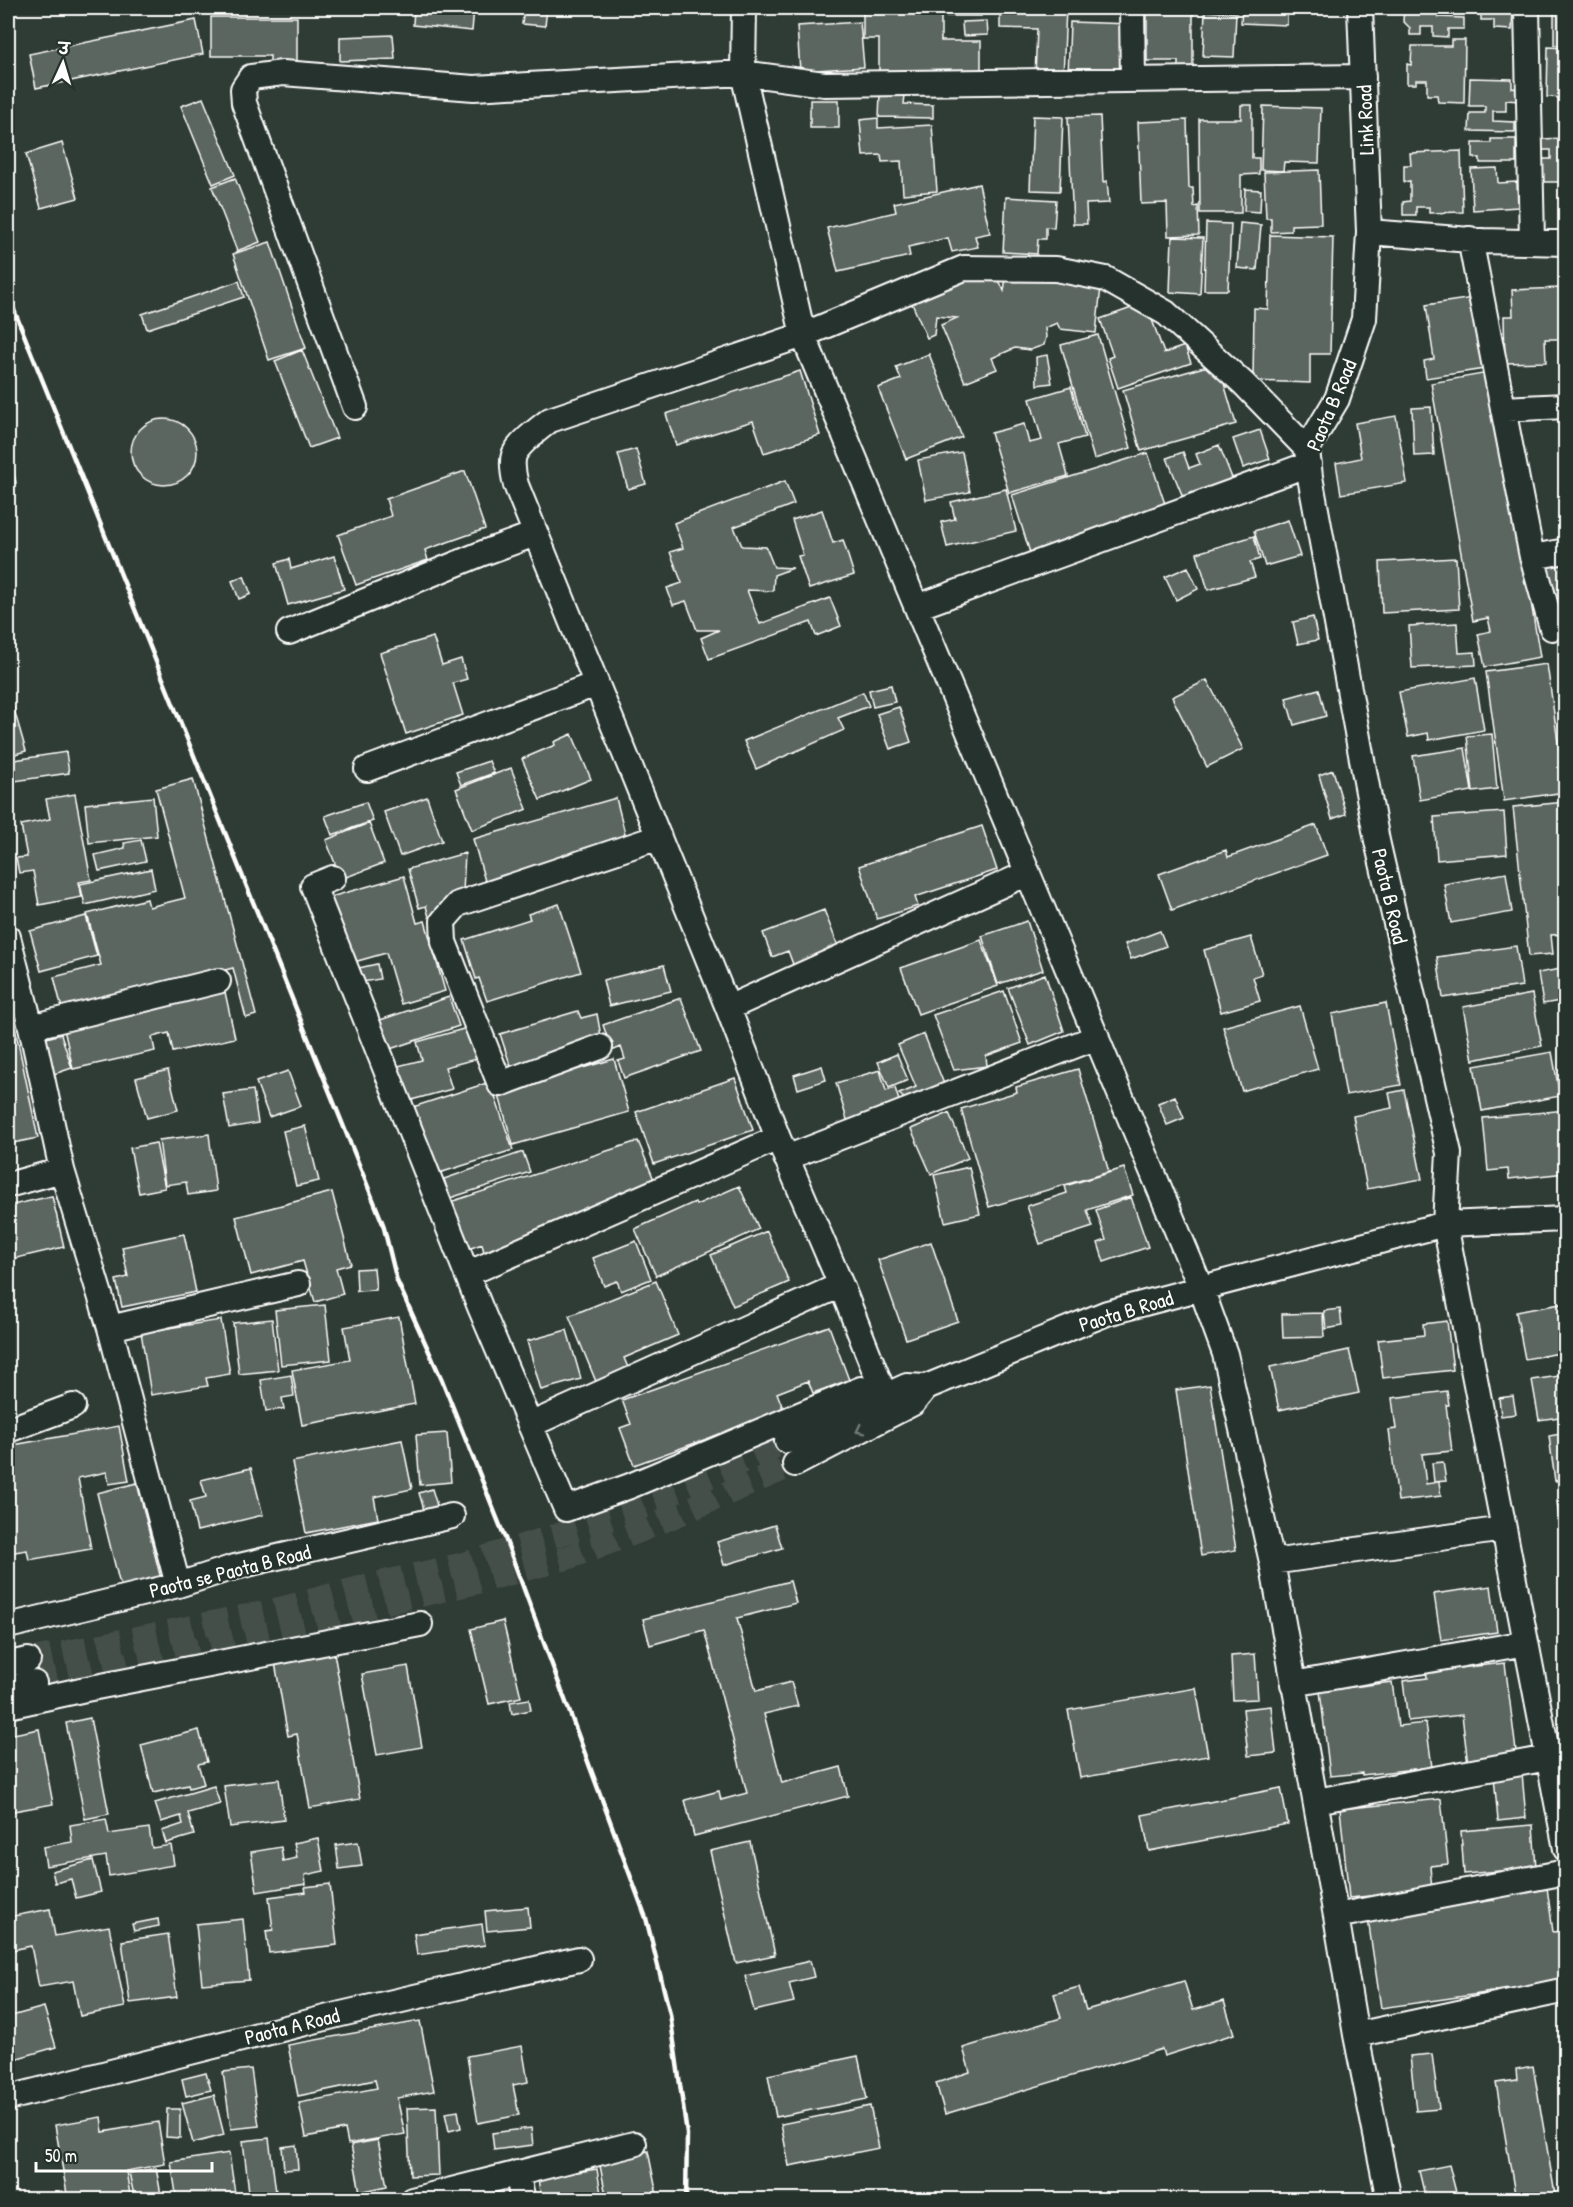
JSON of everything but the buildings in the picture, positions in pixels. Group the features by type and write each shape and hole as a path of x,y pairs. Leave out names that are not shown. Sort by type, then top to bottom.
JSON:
{"street":[{"path":"744,8 743,73 803,335 1201,1288 1225,1354 1272,1562 1356,2035 1389,2199"},
{"path":"1132,8 1133,80"},
{"name":"Link Road","path":"1360,8 1370,232"},
{"path":"1527,8 1532,242"},
{"path":"356,407 243,103 243,89 251,77 282,73 474,88 743,73 825,84 1363,77"},
{"path":"1370,232 1566,243"},
{"name":"Paota B Road","path":"786,1441 907,1386 926,1387 1107,1313 1445,1224 1449,1153 1377,841 1308,456 1337,399 1365,319 1370,232"},
{"path":"1470,239 1532,556 1552,628"},
{"path":"333,878 313,886 467,1274 566,1509 886,1396 782,1148 728,1008 516,486 513,472 514,455 532,434 550,420 803,335 964,268 1056,269 1106,279 1166,313 1244,384 1308,456 917,607"},
{"path":"1503,409 1566,406"},
{"path":"289,632 535,534"},
{"path":"1532,556 1566,551"},
{"path":"367,769 596,684"},
{"path":"600,1047 500,1084 444,942 443,921 458,904 659,837"},
{"path":"728,1008 1028,873"},
{"path":"8,940 31,1027 62,1170 110,1328 178,1585"},
{"path":"31,1027 218,981"},
{"path":"467,1274 782,1148 1097,1037"},
{"path":"8,1185 62,1170"},
{"path":"1566,1218 1445,1224 1566,1849"},
{"path":"110,1328 298,1284"},
{"path":"530,1425 841,1286"},
{"name":"Paota B Road","path":"795,1464 886,1396"},
{"path":"8,1430 73,1406"},
{"name":"Paota se Paota B Road","path":"8,1626 178,1585 231,1568 452,1516"},
{"path":"1272,1562 1504,1530"},
{"path":"8,1706 420,1624"},
{"path":"1293,1684 1526,1643"},
{"path":"8,1689 34,1683"},
{"path":"1316,1801 1548,1758"},
{"path":"1336,1916 1566,1872"},
{"name":"Paota A Road","path":"8,2098 341,2014 579,1959"},
{"path":"1356,2035 1566,1990"},
{"path":"412,2199 634,2144"},
{"path":"517,2173 523,2199"}],"tunnel":[{"path":"28,1660 272,1611 464,1564 629,1513 787,1441"},
{"path":"34,1683 276,1632 567,1558 637,1532 795,1464"}],"railway":[{"path":"8,295 383,1224 397,1281 442,1380 505,1538 646,1918 670,2014 687,2134 686,2200"}]}
